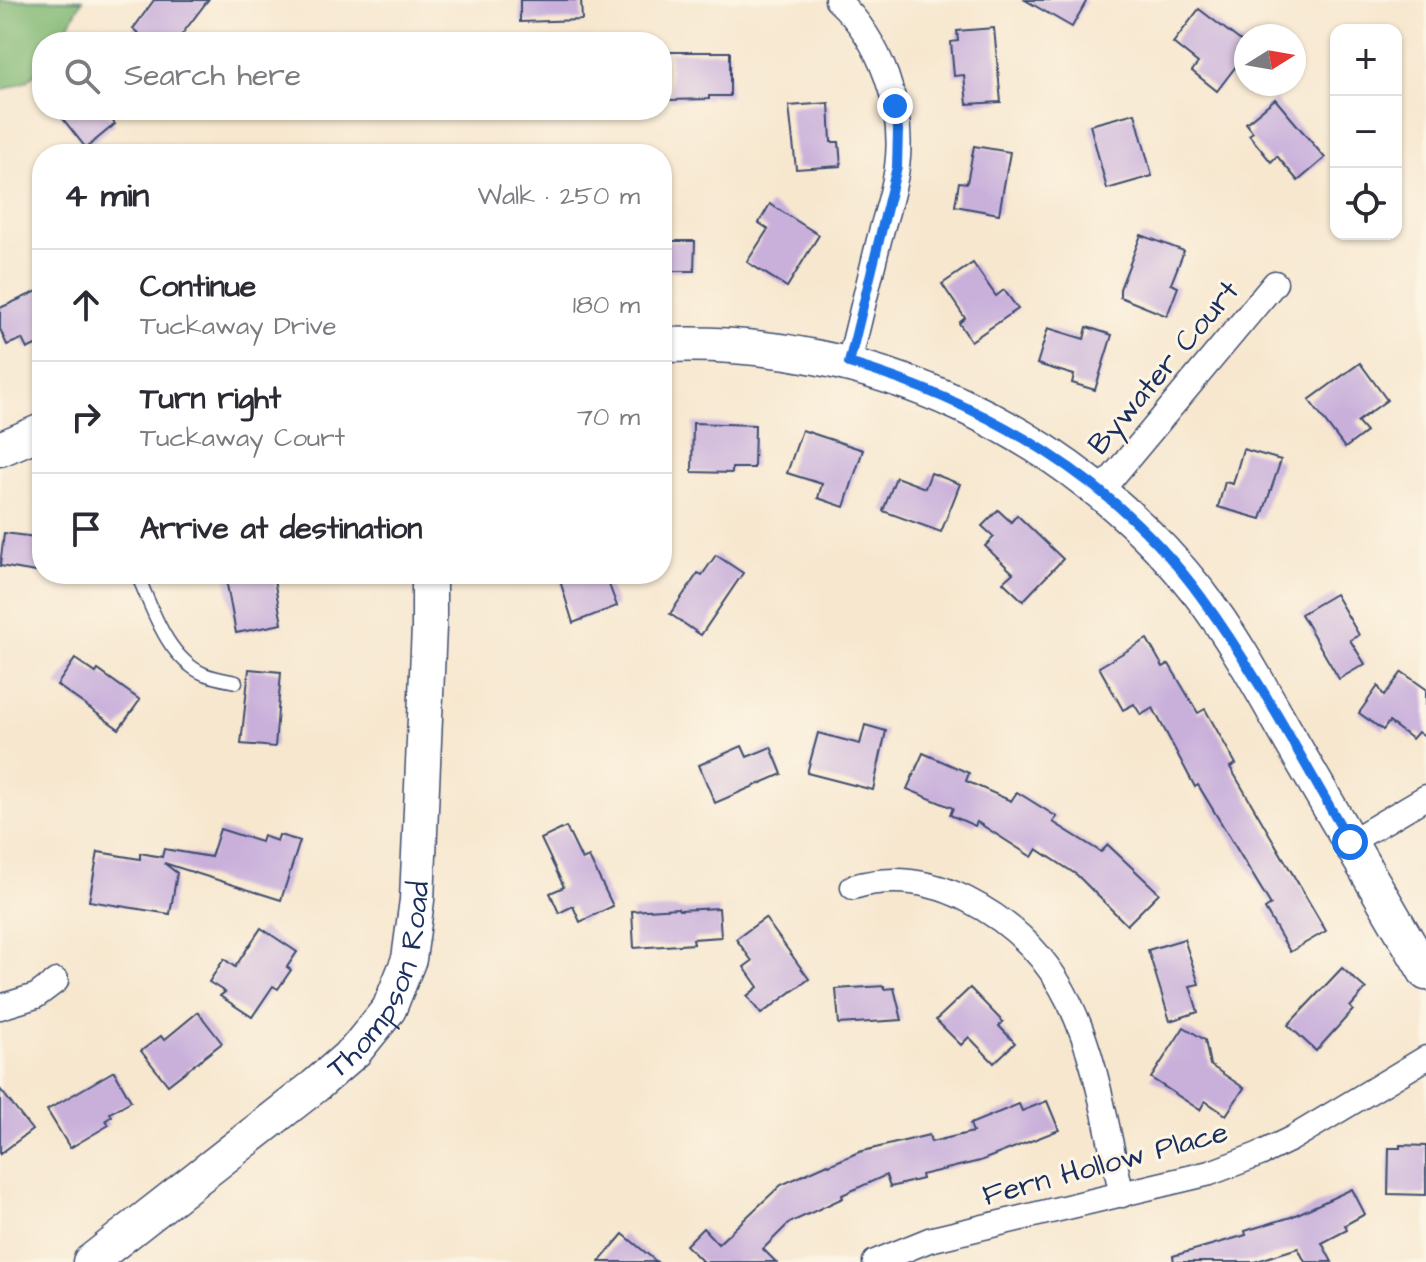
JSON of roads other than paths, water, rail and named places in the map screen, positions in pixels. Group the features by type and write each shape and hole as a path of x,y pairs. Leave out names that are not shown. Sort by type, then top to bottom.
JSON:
{"street":[{"path":"837,0 870,41 884,69 895,106 898,130 897,167 849,363"},
{"name":"Bywater Court","path":"1101,491 1275,283"},
{"path":"672,344 743,345 849,363 897,377 971,408 1020,434 1101,491 1148,535 1208,605 1239,650 1426,973"},
{"path":"0,449 32,435"},
{"name":"Thompson Road","path":"90,1262 315,1086 355,1051 389,1009 409,959 417,900 429,584"},
{"path":"1350,842 1426,797"},
{"path":"853,887 894,880 922,883 954,893 992,912 1025,938 1040,955 1074,1007 1085,1039 1122,1195"},
{"path":"0,1007 36,996 56,981"},
{"name":"Fern Hollow Place","path":"875,1262 929,1240 1210,1173 1291,1139 1426,1058"}],"lane":[{"path":"142,584 165,635 184,660 204,674 236,682"}]}
